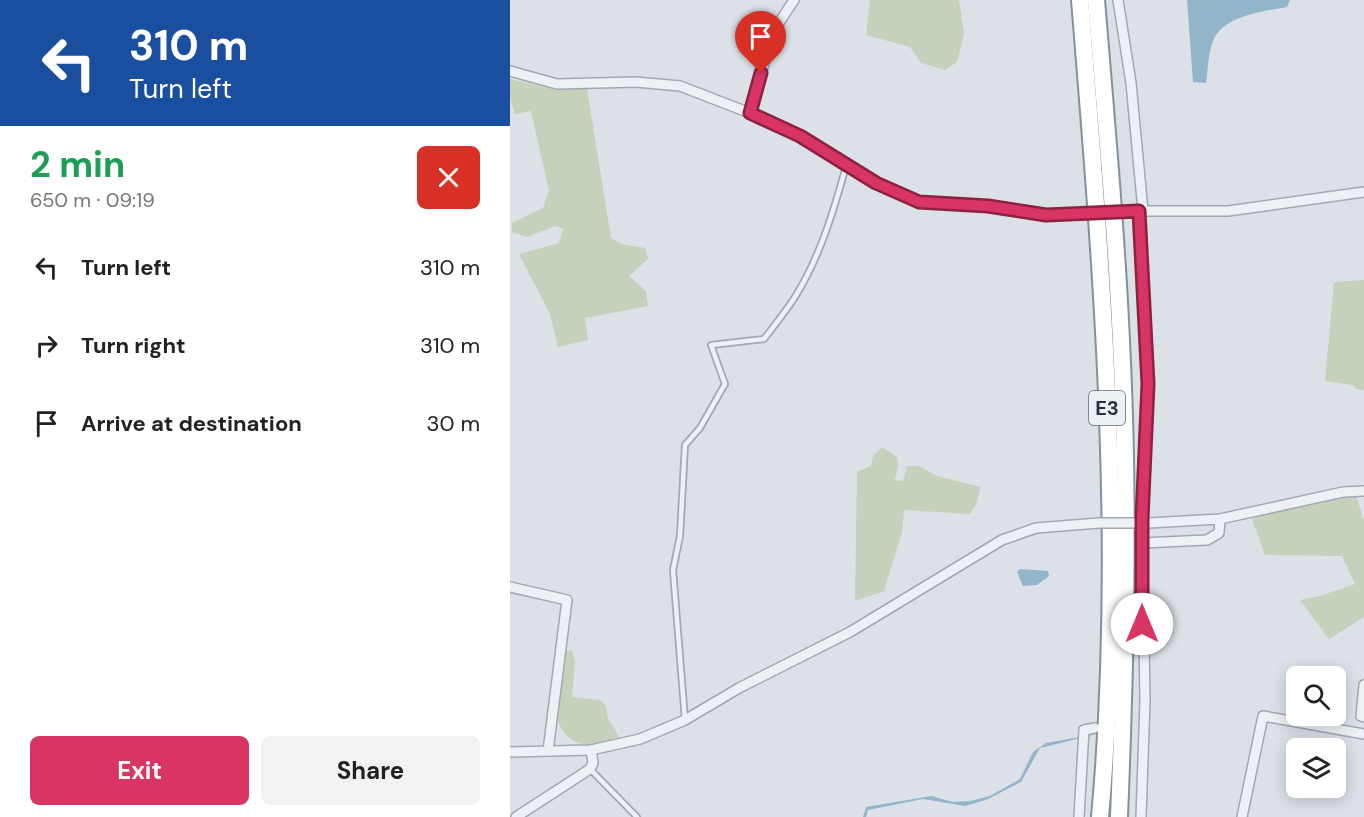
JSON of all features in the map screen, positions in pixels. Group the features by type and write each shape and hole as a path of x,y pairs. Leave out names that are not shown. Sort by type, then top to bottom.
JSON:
{"highway":[{"name":"E3","path":"1080,0 1098,213 1105,332 1110,523 1105,764 1100,817"},
{"name":"E3","path":"1096,0 1113,201 1122,363 1126,595 1119,817"}],"street":[{"path":"750,113 773,32 794,0"},
{"path":"1118,0 1131,83 1141,211 1148,384 1142,543 1144,718 1141,817"},
{"path":"510,71 556,84 636,82 680,86 750,113 800,136 876,183 919,202 988,206 1046,215 1141,211 1228,211 1364,192"},
{"path":"510,752 591,750 640,739 685,720 739,688 850,632 1002,540 1036,528 1220,519 1343,492 1364,491"},
{"path":"1142,543 1207,540 1219,533 1220,519"},
{"path":"510,587 567,600 548,751"},
{"path":"1364,685 1360,706 1361,716 1364,717"},
{"path":"1242,817 1263,716 1364,734"},
{"path":"1133,721 1144,718"},
{"path":"1079,817 1084,730 1095,728"},
{"path":"516,817 590,769 593,763 591,750"}],"lane":[{"path":"685,720 673,570 680,536 685,446 700,428 725,384 711,345 764,339 795,296 822,241 836,205 846,166"},
{"path":"590,769 637,817"}],"green space":[{"path":"870,0 959,0 964,33 957,62 945,70 921,63 910,47 866,35"},
{"path":"510,79 555,89 587,89 611,238 621,244 645,248 648,259 629,276 646,291 648,306 585,318 588,340 558,347 550,314 519,254 559,243 563,229 555,226 527,237 512,232 512,223 543,208 549,191 531,111 515,114 510,99"},
{"path":"1364,280 1364,390 1356,389 1353,385 1325,381 1334,282"},
{"path":"882,447 897,457 895,480 903,481 907,466 919,466 937,476 980,487 977,502 970,514 904,510 902,532 884,591 855,601 857,472 871,466 873,456"},
{"path":"1356,495 1364,521 1364,617 1329,639 1300,600 1355,584 1342,556 1265,555 1252,519 1274,509"},
{"path":"572,650 575,661 572,697 600,700 606,706 608,718 619,737 593,745 577,742 570,739 556,719 562,660 566,651"}],"water":[{"path":"1187,0 1290,0 1287,7 1245,16 1225,26 1213,41 1206,83 1193,82"},
{"path":"1020,569 1048,571 1049,576 1037,585 1023,586 1017,572"},
{"path":"1097,734 1040,748 1021,782 986,800 965,806 923,799 868,810 866,817 863,817 866,807 931,796 953,802 990,796 1020,779 1033,752 1046,743"}],"route":[{"path":"761,73 750,113 800,136 876,183 919,202 988,206 1046,215 1139,211 1148,384 1142,519 1142,624"}]}
